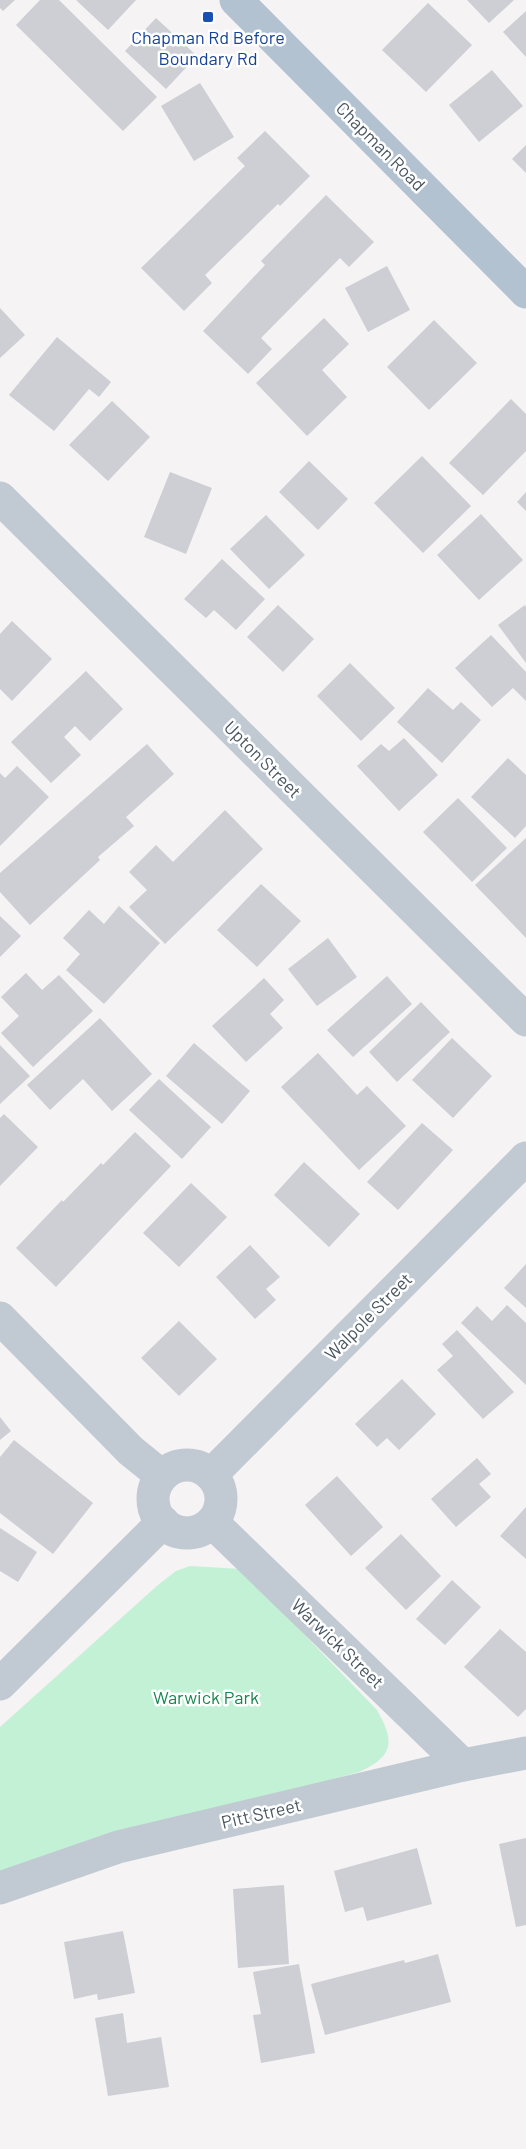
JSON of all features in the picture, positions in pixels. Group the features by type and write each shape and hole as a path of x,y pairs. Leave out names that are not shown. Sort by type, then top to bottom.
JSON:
{"main road":[{"name":"Chapman Road","path":"236,0 526,292"}],"street":[{"name":"Upton Street","path":"0,498 526,1020"},
{"name":"Walpole Street","path":"211,1475 526,1158"},
{"path":"0,1318 131,1451 162,1476"},
{"path":"188,1465 200,1467 211,1475 217,1482 221,1493 221,1504 212,1521 200,1530 188,1533 177,1532 163,1522 155,1510 153,1499 155,1488 162,1476 177,1466 188,1465"},
{"name":"Warwick Street","path":"212,1521 463,1765"},
{"path":"0,1684 163,1522"},
{"name":"Pitt Street","path":"0,1888 118,1848 463,1765 526,1753"}],"green space":[{"name":"Warwick Park","path":"190,1566 241,1569 377,1710 387,1731 388,1747 385,1754 371,1766 359,1772 0,1873 0,1727 158,1585 176,1571"}],"building":[{"path":"0,0 15,0 3,11 0,8"},
{"path":"40,0 59,0 157,97 123,131 16,25"},
{"path":"76,0 136,0 108,30"},
{"path":"467,0 514,0 489,23"},
{"path":"428,3 472,45 426,92 382,50"},
{"path":"526,11 526,57 503,32"},
{"path":"156,18 197,56 166,89 125,51"},
{"path":"492,70 523,106 479,142 449,105"},
{"path":"200,83 234,137 194,161 161,106"},
{"path":"265,131 310,176 205,275 212,283 184,311 141,268 245,166 237,158"},
{"path":"526,145 526,173 512,159"},
{"path":"326,195 374,242 349,267 340,258 261,338 272,349 248,374 203,331 265,265 261,261"},
{"path":"387,266 410,310 368,332 345,288"},
{"path":"0,308 25,335 0,358"},
{"path":"324,318 349,344 322,370 347,397 307,436 256,383"},
{"path":"434,320 477,363 429,410 387,367"},
{"path":"57,337 111,382 99,397 89,389 54,431 9,395"},
{"path":"511,399 526,414 526,451 483,495 449,463"},
{"path":"112,401 150,437 108,481 69,445"},
{"path":"422,456 471,506 423,553 374,503"},
{"path":"309,461 348,499 318,530 279,492"},
{"path":"170,472 212,488 186,554 144,537"},
{"path":"526,492 526,511 517,502"},
{"path":"481,514 523,560 479,600 437,555"},
{"path":"266,515 305,555 269,589 230,549"},
{"path":"222,559 265,599 236,630 214,610 206,618 184,599"},
{"path":"278,605 314,639 283,672 247,637"},
{"path":"525,605 526,607 526,663 498,625"},
{"path":"12,621 52,659 12,701 0,689 0,634"},
{"path":"491,635 526,672 526,701 513,688 492,707 455,668"},
{"path":"350,663 395,708 361,741 317,696"},
{"path":"86,671 123,709 90,741 75,726 64,737 81,755 51,783 11,742"},
{"path":"428,688 453,710 461,702 481,720 442,763 397,722"},
{"path":"404,738 438,775 399,811 357,766 381,744 389,751"},
{"path":"147,744 174,774 126,817 134,826 98,857 100,860 30,925 0,892 0,873"},
{"path":"508,758 526,775 526,826 515,838 471,797"},
{"path":"17,766 49,797 0,846 0,773 5,778"},
{"path":"458,798 507,848 472,882 423,832"},
{"path":"225,810 263,849 165,944 129,907 147,890 129,872 156,845 173,862"},
{"path":"526,838 526,938 475,885"},
{"path":"261,884 301,921 257,967 217,930"},
{"path":"119,906 160,943 104,1004 66,970 80,954 63,938 89,910 104,924"},
{"path":"0,916 21,936 0,957"},
{"path":"328,938 357,977 317,1006 288,969"},
{"path":"26,973 42,990 59,975 93,1011 33,1067 1,1033 19,1016 1,997"},
{"path":"387,976 412,1004 353,1057 327,1030"},
{"path":"264,978 284,1000 270,1014 283,1028 246,1062 212,1026"},
{"path":"421,1002 450,1032 397,1082 369,1052"},
{"path":"100,1018 152,1074 112,1111 83,1079 50,1110 27,1085"},
{"path":"452,1038 492,1076 453,1118 412,1080"},
{"path":"194,1043 250,1091 222,1124 166,1076"},
{"path":"0,1045 30,1076 0,1104"},
{"path":"318,1053 357,1095 367,1086 406,1126 359,1170 281,1087"},
{"path":"159,1079 211,1127 182,1159 129,1110"},
{"path":"4,1114 38,1147 0,1186 0,1118"},
{"path":"422,1123 453,1150 398,1210 367,1182"},
{"path":"135,1132 171,1166 56,1287 16,1248 62,1200 63,1202 101,1163 103,1165"},
{"path":"304,1162 360,1214 329,1247 274,1195"},
{"path":"191,1183 227,1217 179,1267 143,1233"},
{"path":"250,1245 280,1277 266,1289 276,1300 255,1319 216,1277"},
{"path":"526,1264 526,1308 504,1288"},
{"path":"507,1305 526,1323 526,1385 461,1323 477,1306 492,1321"},
{"path":"179,1321 217,1359 179,1396 141,1358"},
{"path":"457,1330 514,1392 483,1419 437,1370 453,1356 442,1344"},
{"path":"402,1379 436,1414 399,1450 387,1438 377,1447 355,1424"},
{"path":"0,1417 11,1431 0,1440"},
{"path":"14,1440 93,1503 53,1554 0,1513 0,1457"},
{"path":"477,1458 491,1474 479,1484 491,1497 456,1527 431,1499"},
{"path":"337,1476 383,1527 351,1556 305,1505"},
{"path":"526,1507 526,1559 500,1536"},
{"path":"0,1528 37,1552 18,1582 0,1571"},
{"path":"401,1534 441,1576 406,1610 365,1568"},
{"path":"452,1580 481,1607 445,1645 416,1619"},
{"path":"500,1629 526,1652 526,1709 518,1717 464,1667"},
{"path":"526,1838 526,1925 516,1927 499,1844"},
{"path":"417,1848 432,1904 367,1921 363,1907 345,1912 334,1871"},
{"path":"284,1885 289,1964 238,1968 233,1889"},
{"path":"123,1931 135,1993 98,2000 97,1994 74,1999 64,1942"},
{"path":"438,1954 451,2002 325,2035 311,1984 404,1960 405,1963"},
{"path":"299,1964 315,2053 261,2063 253,2015 261,2014 253,1972"},
{"path":"123,2013 127,2043 161,2037 169,2087 108,2096 95,2018"}],"place":[{"name":"Chapman Rd Before Boundary Rd","path":"208,17"}]}
